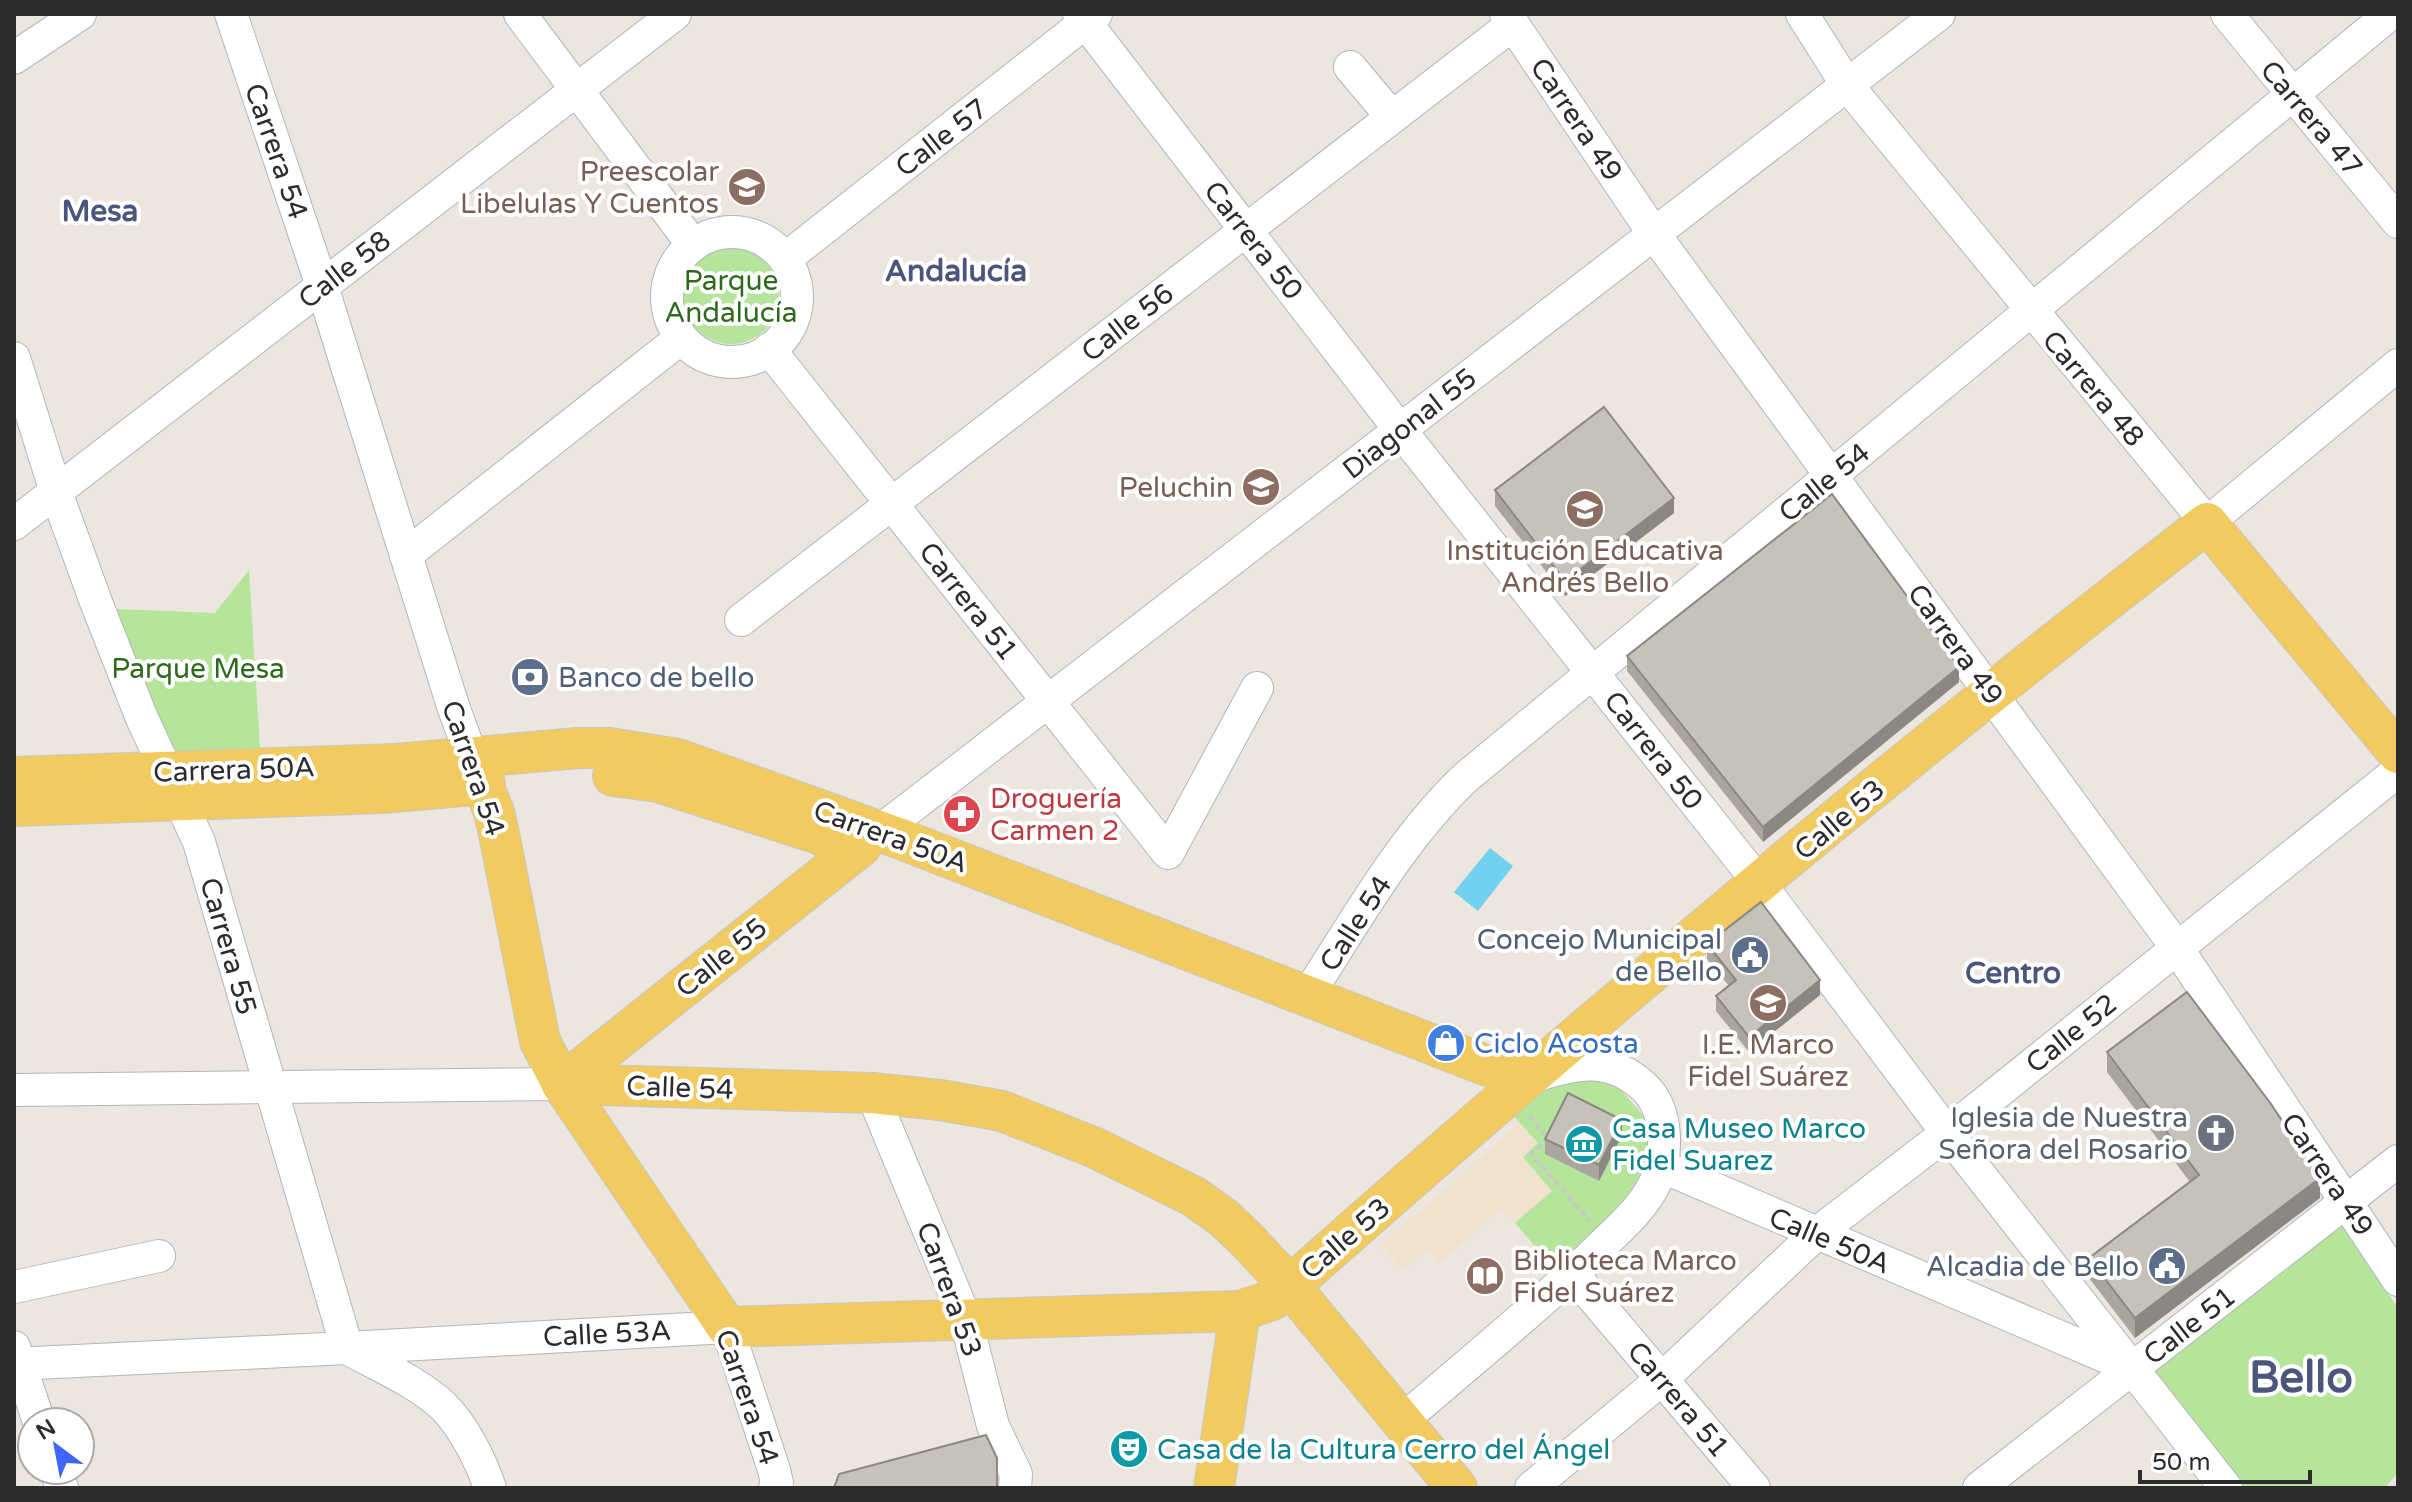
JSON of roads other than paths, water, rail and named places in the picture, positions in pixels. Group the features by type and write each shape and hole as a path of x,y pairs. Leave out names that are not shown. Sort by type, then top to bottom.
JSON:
{"main road":[{"name":"Calle 53","path":"1290,1286 1523,1094 1760,884 1992,692 2207,523"},
{"name":"Carrera 48","path":"2207,523 2398,753"},
{"name":"Carrera 50A","path":"14,777 382,793 578,748 648,753 703,767 880,831 1307,996 1523,1094"},
{"name":"Carrera 50A","path":"477,771 598,775 658,782 819,834 837,844 840,862"},
{"name":"Carrera 54","path":"477,771 498,829 540,1041 562,1084 727,1327"},
{"name":"Carrera 50A","path":"14,806 174,786"},
{"name":"Calle 55","path":"562,1084 880,831"},
{"name":"Calle 54","path":"562,1084 872,1093 940,1100 1002,1111 1093,1147 1157,1177 1209,1207 1246,1239 1290,1286 1457,1488"},
{"name":"Calle 53A","path":"727,1327 1240,1311 1272,1300 1290,1286"},
{"path":"1214,1488 1240,1311"}],"street":[{"path":"14,58 80,14"},
{"name":"Carrera 54","path":"231,14 322,286 453,706 477,771"},
{"path":"520,14 693,245"},
{"name":"Calle 58","path":"14,524 675,14"},
{"name":"Carrera 48","path":"1802,14 1847,85 2207,523"},
{"name":"Diagonal 55","path":"880,831 1939,14"},
{"name":"Carrera 47","path":"2227,14 2292,97 2398,222"},
{"name":"Calle 54","path":"1307,996 1413,834 1465,778 2390,14"},
{"name":"Carrera 50","path":"1087,17 1400,430 1760,884 1947,1133 2133,1369 2220,1486"},
{"name":"Calle 57","path":"785,259 1087,17"},
{"name":"Calle 56","path":"741,620 1392,117 1509,19"},
{"name":"Carrera 49","path":"1509,19 1654,234 2177,948 2398,1280"},
{"path":"1350,67 1392,117"},
{"path":"732,232 753,235 771,244 785,259 796,288 793,318 783,336 769,349 751,359 722,361 695,351 681,338 671,320 667,299 669,279 678,260 693,245 711,235 732,232"},
{"path":"406,555 681,338"},
{"name":"Carrera 51","path":"769,349 1168,853 1257,688"},
{"name":"Carrera 55","path":"14,358 56,492 141,716 199,842 347,1348"},
{"name":"Calle 53","path":"2207,523 2398,365"},
{"name":"Calle 52","path":"1531,1488 1662,1379 1816,1234 1947,1133 2398,771"},
{"path":"1402,1421 1572,1273 1632,1216 1655,1183 1661,1166 1664,1134 1660,1110 1649,1090 1630,1074 1597,1064 1572,1064 1523,1094"},
{"name":"Calle 54","path":"14,1090 562,1084"},
{"name":"Carrera 53","path":"872,1093 966,1320 993,1426 1016,1474 1015,1488"},
{"name":"Calle 51","path":"1979,1488 2398,1161"},
{"name":"Calle 50A","path":"1661,1166 2133,1369"},
{"path":"14,1287 159,1256"},
{"name":"Carrera 51","path":"1572,1273 1754,1488"},
{"name":"Carrera 54","path":"727,1327 774,1470 775,1488"},
{"name":"Calle 53A","path":"15,1358 347,1348 727,1327"},
{"path":"347,1348 443,1406 464,1434 490,1488"},
{"path":"15,1358 33,1406"}],"water":[{"path":"1490,848 1513,866 1478,911 1454,892"}],"place":[{"name":"Preescolar Libelulas Y Cuentos","path":"747,187"},
{"name":"Peluchin","path":"1261,487"},
{"name":"Institución Educativa Andrés Bello","path":"1585,509"},
{"name":"Banco de bello","path":"530,677"},
{"name":"Droguería Carmen 2","path":"962,814"},
{"name":"Concejo Municipal de Bello","path":"1750,955"},
{"name":"I.E. Marco Fidel Suárez","path":"1768,1003"},
{"name":"Ciclo Acosta","path":"1446,1043"},
{"name":"Iglesia de Nuestra Señora del Rosario","path":"2216,1133"},
{"name":"Casa Museo Marco Fidel Suarez","path":"1584,1144"},
{"name":"Alcadia de Bello","path":"2167,1266"},
{"name":"Biblioteca Marco Fidel Suárez","path":"1485,1276"},
{"name":"Casa de la Cultura Cerro del Ángel","path":"1129,1449"}],"district":[{"name":"Mesa","path":"100,211"},
{"name":"Andalucía","path":"956,271"},
{"name":"Centro","path":"2013,973"},
{"name":"Bello","path":"2301,1377"}],"park label":[{"name":"Parque Andalucía","path":"731,296"},
{"name":"Parque Mesa","path":"198,668"}]}
